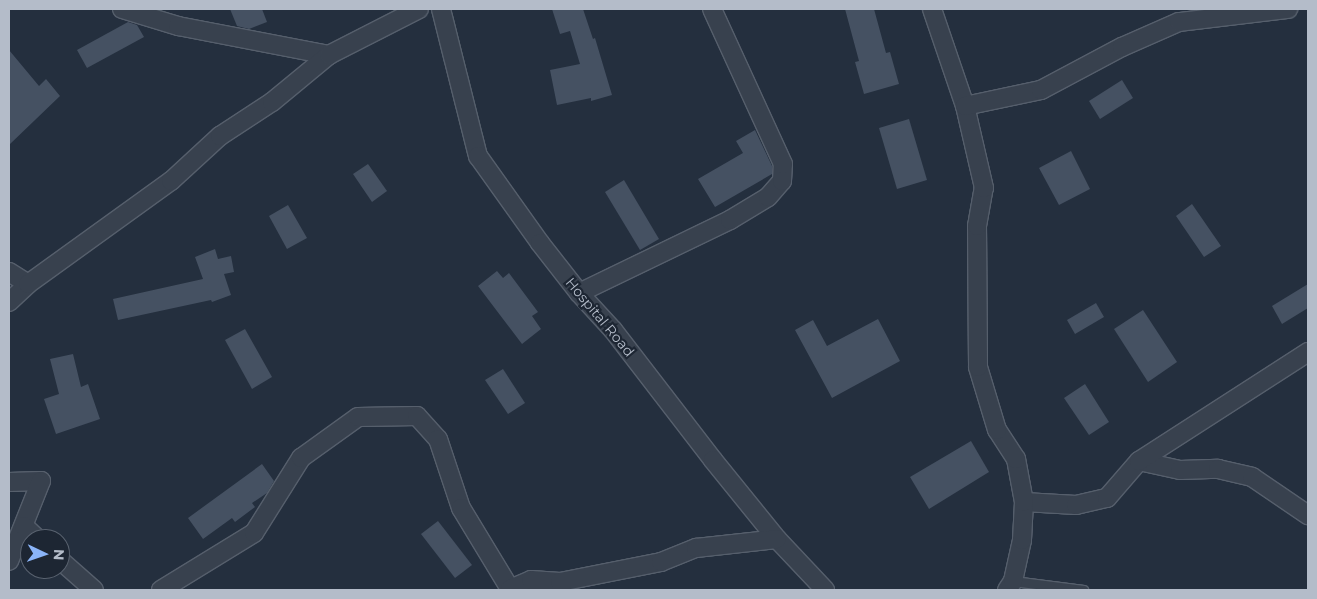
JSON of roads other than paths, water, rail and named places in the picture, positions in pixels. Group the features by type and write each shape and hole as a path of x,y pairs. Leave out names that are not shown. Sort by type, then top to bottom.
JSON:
{"street":[{"path":"122,9 178,26 328,55"},
{"path":"9,302 28,284 171,181 220,136 272,102 328,55 419,9"},
{"name":"Hospital Road","path":"441,9 478,156 579,293 613,330 776,539 825,590"},
{"path":"579,293 730,220 768,196 782,181 783,164 712,9"},
{"path":"932,9 965,106 984,188 977,226 978,367 997,430 1016,459 1024,502 1022,540 1010,586"},
{"path":"965,106 1041,90 1122,47 1179,22 1288,9"},
{"path":"9,272 28,284"},
{"path":"1024,502 1076,505 1107,498 1140,461 1308,352"},
{"path":"161,590 254,533 301,458 358,417 417,416 438,440 461,508 510,590 531,580 560,582 661,562 696,548 776,539"},
{"path":"1140,461 1180,470 1218,469 1252,477 1308,515"},
{"path":"9,482 41,481 9,561"},
{"path":"24,526 27,529"},
{"path":"70,569 94,590"}],"lane":[{"path":"1010,586 1083,590"}]}
